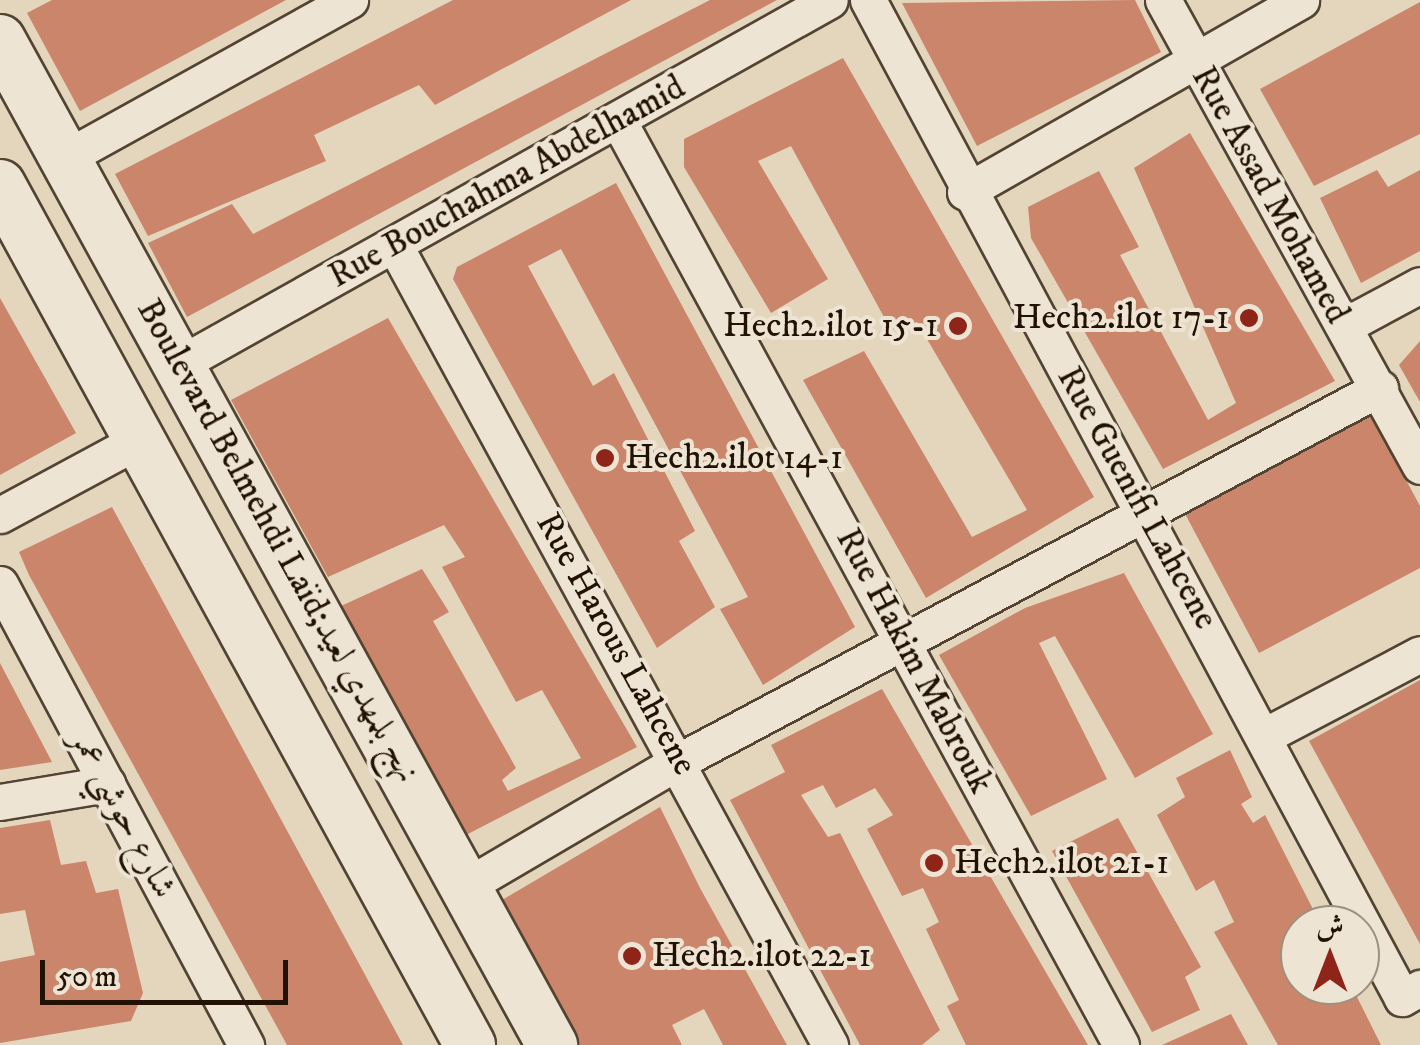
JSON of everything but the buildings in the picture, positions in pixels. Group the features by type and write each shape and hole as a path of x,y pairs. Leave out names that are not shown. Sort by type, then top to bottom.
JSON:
{"main road":[{"name":"Boulevard Belmehdi Laïd;نهج بلمهدي لعيد","path":"0,40 184,362 552,1045"},
{"name":"Boulevard Belmehdi Laïd;نهج بلمهدي لعيد","path":"0,185 145,437 470,1045"}],"street":[{"path":"65,158 350,0"},
{"name":"Rue Bouchahma Abdelhamid","path":"184,362 830,0"},
{"name":"Rue Guenifi Lahcene","path":"868,0 965,192 1411,993"},
{"name":"Rue Assad Mohamed","path":"1163,0 1420,466"},
{"path":"965,192 1302,0"},
{"name":"Rue Hakim Mabrouk","path":"618,120 905,641 1121,1045"},
{"name":"Rue Harous Lahcene","path":"395,246 681,760 830,1045"},
{"path":"1344,326 1420,285"},
{"path":"466,886 681,760 1380,388"},
{"path":"0,515 145,437"},
{"name":"شارع حوشي عمر","path":"0,584 246,1045"},
{"path":"1266,735 1420,654"},
{"path":"0,802 107,784"}],"place":[{"name":"Hech2.ilot 17-1","path":"1249,318"},
{"name":"Hech2.ilot 15-1","path":"958,326"},
{"name":"Hech2.ilot 14-1","path":"605,458"},
{"name":"Hech2.ilot 21-1","path":"934,863"},
{"name":"Hech2.ilot 22-1","path":"632,956"}]}
